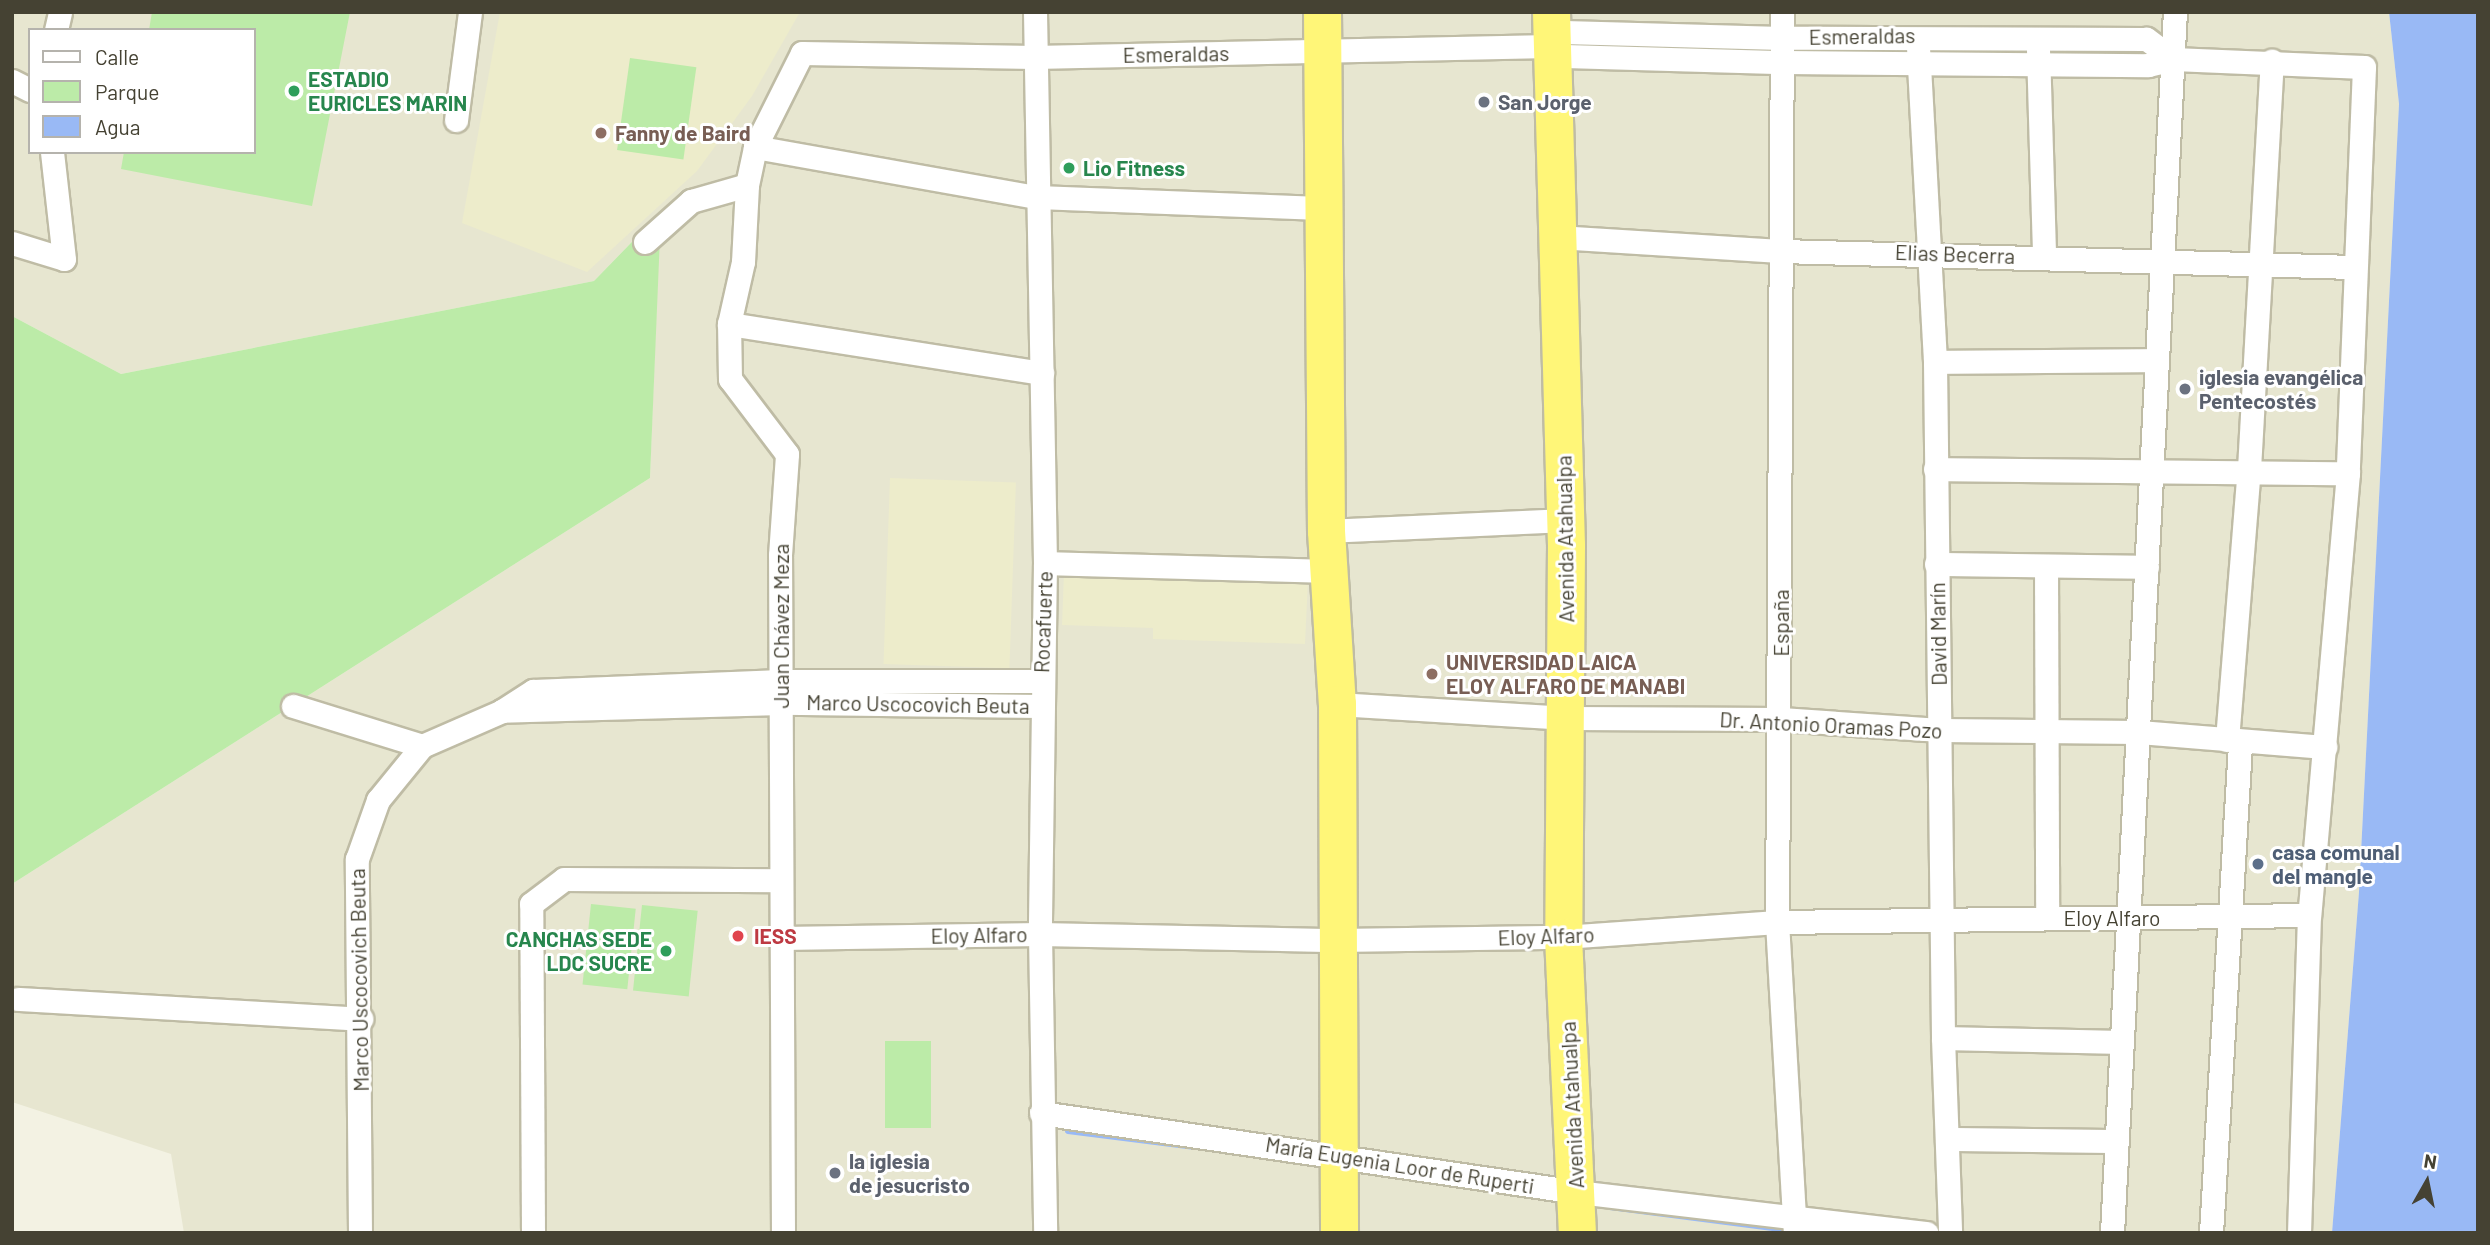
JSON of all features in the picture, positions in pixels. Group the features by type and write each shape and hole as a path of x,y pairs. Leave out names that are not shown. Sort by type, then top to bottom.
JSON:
{"highway":[{"path":"1322,12 1326,531 1337,704 1339,1233"},
{"name":"Avenida Atahualpa","path":"1551,29 1566,520 1568,718 1563,937 1577,1233"}],"street":[{"path":"456,120 470,12"},
{"name":"Rocafuerte","path":"1035,12 1036,197 1045,563 1041,681 1040,934 1045,1233"},
{"name":"España","path":"1782,12 1781,719 1777,922 1796,1225"},
{"path":"2112,1233 2175,12"},
{"name":"Esmeraldas","path":"802,52 1034,57 1323,51 1551,29 1564,32 1782,38 1918,35 2146,39 2173,59"},
{"name":"Esmeraldas","path":"1551,29 1564,55 1784,62 1918,61 2148,65 2173,59 2273,61 2364,67 2353,267"},
{"name":"David Marín","path":"1918,35 1936,362 1935,470 1943,1038 1950,1233"},
{"path":"2037,37 2044,257"},
{"name":"Juan Chávez Meza","path":"783,1233 782,938 779,880 780,555 787,454 730,379 729,324 743,262 747,185 755,147 802,52"},
{"path":"2211,1233 2234,741 2273,61"},
{"path":"12,81 28,89"},
{"path":"755,147 1036,197 1322,208"},
{"path":"12,243 64,259 52,154"},
{"path":"645,242 691,201 747,185"},
{"name":"Elias Becerra","path":"1557,237 1781,251 1932,253 2353,267"},
{"path":"2299,1233 2309,915 2348,473 2353,267"},
{"path":"729,324 1042,373"},
{"path":"1936,362 2157,360"},
{"path":"1935,470 2249,469 2348,473"},
{"path":"1326,531 1566,520"},
{"path":"1045,563 1328,571"},
{"path":"1936,564 2147,567"},
{"path":"2046,567 2047,918"},
{"name":"Marco Uscocovich Beuta","path":"781,692 1041,681"},
{"name":"Marco Uscocovich Beuta","path":"360,1233 362,1019 357,859 378,800 422,746 502,711 534,691 781,692 1041,705"},
{"name":"Dr. Antonio Oramas Pozo","path":"1337,704 1568,718 1781,719 1940,730 2138,732 2325,747"},
{"path":"293,706 422,746"},
{"path":"533,1233 531,904 564,879 779,880"},
{"name":"Eloy Alfaro","path":"782,938 1040,934 1337,940 1563,937 1777,922 1943,922 2047,918 2227,919 2309,915"},
{"path":"18,999 362,1019"},
{"path":"1943,1038 2122,1042"},
{"name":"María Eugenia Loor de Ruperti","path":"1041,1113 1796,1225 1927,1233"},
{"path":"1947,1139 2117,1141"}],"shaded area":[{"path":"12,12 2389,12 2399,104 2359,892 2332,1233 184,1233 171,1154 12,1102 12,884 650,478 660,213 594,281 121,374 12,316"},
{"name":"Fanny de Baird","path":"500,12 800,12 752,96 697,171 587,272 462,223"},
{"path":"890,478 1016,482 1009,668 884,664"},
{"path":"1064,572 1308,580 1305,644 1153,639 1153,628 1062,625"}],"green space":[{"name":"ESTADIO EURICLES MARIN","path":"152,12 350,12 312,206 121,169 124,154 256,154 256,28 149,28"},
{"path":"630,58 696,67 683,159 617,150"},
{"path":"661,212 650,478 12,884 12,316 121,374 594,281"},
{"path":"591,904 636,909 627,989 583,985"},
{"name":"CANCHAS SEDE LDC SUCRE","path":"642,905 698,911 689,996 633,991"},
{"path":"885,1041 931,1041 931,1128 885,1128"}],"water":[{"path":"2389,12 2478,12 2478,1233 2332,1233 2359,892 2399,104"}],"waterway":[{"path":"1068,1131 1195,1147"},
{"path":"1610,1207 1786,1230"},
{"path":"1809,1231 1820,1233"}],"place":[{"name":"ESTADIO EURICLES MARIN","path":"294,91"},
{"name":"San Jorge","path":"1484,102"},
{"name":"Fanny de Baird","path":"601,133"},
{"name":"Lio Fitness","path":"1069,168"},
{"name":"iglesia evangélica Pentecostés","path":"2185,389"},
{"name":"UNIVERSIDAD LAICA ELOY ALFARO DE MANABI","path":"1432,674"},
{"name":"casa comunal del mangle","path":"2258,864"},
{"name":"IESS","path":"738,936"},
{"name":"CANCHAS SEDE LDC SUCRE","path":"666,951"},
{"name":"la iglesia de jesucristo","path":"835,1173"}]}
